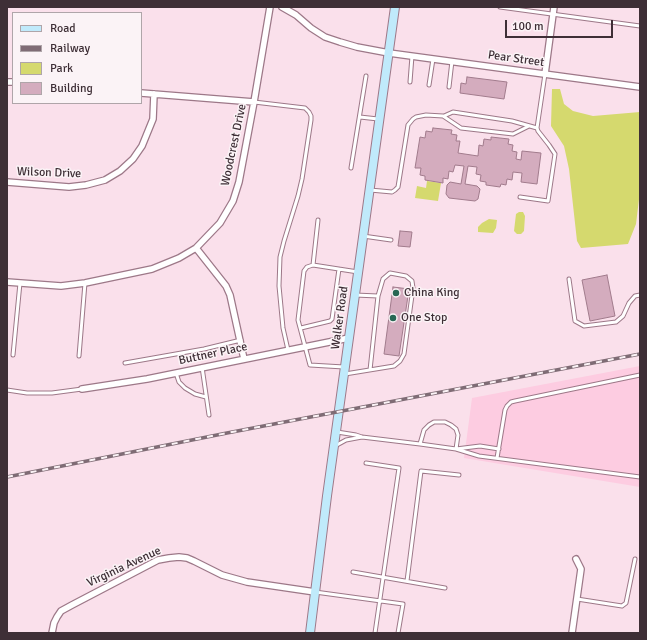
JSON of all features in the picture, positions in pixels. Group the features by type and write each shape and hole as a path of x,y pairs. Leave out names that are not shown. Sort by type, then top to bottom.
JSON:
{"street":[{"name":"Woodcrest Drive","path":"7,282 61,286 85,283 152,269 179,258 196,248 220,223 233,201 239,182 270,7"},
{"name":"Pear Street","path":"282,7 296,15 311,28 325,37 351,45 389,53 640,87"},
{"name":"Walker Road","path":"310,633 333,446 395,7"},
{"path":"545,74 554,7"},
{"path":"142,93 254,102"},
{"name":"Wilson Drive","path":"7,182 69,187 86,185 105,180 120,171 133,159 142,146 153,119 154,94"},
{"path":"196,248 226,286 230,294 244,358"},
{"name":"Buttner Place","path":"82,389 147,379 244,358 349,338"},
{"name":"Virginia Avenue","path":"52,633 54,623 61,611 158,560 169,558 187,558 222,575 247,582 315,592"},
{"path":"572,633 581,569 576,559"}],"lane":[{"path":"500,7 640,26"},
{"path":"410,82 412,56"},
{"path":"429,85 433,58"},
{"path":"449,87 452,61"},
{"path":"520,197 548,201 555,154 537,128 545,74"},
{"path":"352,168 366,76"},
{"path":"254,102 305,108 311,116 302,179 280,256 279,286 283,328 288,350"},
{"path":"370,190 392,192 398,187 408,125 413,119 426,115 443,116 453,112 512,121 537,128"},
{"path":"443,116 461,128 506,134 513,134 529,126"},
{"path":"360,117 380,119"},
{"path":"313,264 318,220"},
{"path":"363,236 390,240"},
{"path":"358,272 313,264 306,267 304,271 298,320 310,365 344,370 370,370 394,366 400,361 404,354 413,288 412,281 406,276 390,273 383,279 378,296 370,370"},
{"path":"301,328 330,321 332,319 339,269"},
{"path":"569,280 575,321 584,326 616,322 623,316 629,303 635,296 640,295"},
{"path":"13,355 20,283"},
{"path":"79,356 85,283"},
{"path":"355,295 378,296"},
{"path":"125,362 204,349 240,340"},
{"path":"202,367 209,415"},
{"path":"176,373 179,382 185,388 195,394 206,397"},
{"path":"497,458 505,410 511,402 640,375"},
{"path":"7,390 27,393 82,389"},
{"path":"420,444 424,430 429,425 434,422 445,422 456,429 458,435 456,449"},
{"path":"336,432 356,435 362,438"},
{"path":"333,446 346,440 362,438 456,449 480,456 640,477"},
{"path":"456,449 480,446 499,449"},
{"path":"366,463 399,468 374,633"},
{"path":"407,581 421,471 459,475"},
{"path":"577,599 622,606 626,604 635,559"},
{"path":"353,572 445,588"},
{"path":"315,592 403,604 398,633"}],"shaded area":[{"path":"640,366 640,487 464,458 472,398"}],"green space":[{"path":"552,89 560,89 564,104 573,111 593,116 640,112 640,191 636,224 628,244 581,248 577,241 569,169 564,146 551,126"},
{"path":"427,181 441,183 438,201 415,198 417,186 426,188"},
{"path":"523,212 525,216 524,231 521,234 517,234 514,231 516,214"},
{"path":"489,219 497,220 496,228 493,233 478,232 478,227"}],"building":[{"path":"467,77 507,82 504,99 460,93 461,83 466,84"},
{"path":"433,128 452,130 451,134 457,135 456,141 460,141 458,153 478,156 479,145 483,146 484,139 491,140 491,137 509,139 508,144 513,145 512,151 517,152 516,159 521,160 522,151 541,153 537,184 521,182 522,173 513,172 512,180 507,179 506,185 501,184 500,187 486,185 486,182 480,181 481,175 476,174 477,167 468,166 465,184 477,186 480,189 478,199 475,201 449,198 446,194 447,185 450,182 461,184 464,166 455,165 453,172 449,171 448,179 443,178 443,183 425,180 425,176 420,175 421,168 415,168 420,137 425,138 426,131 432,132"},
{"path":"400,231 412,232 410,247 398,246"},
{"path":"607,275 615,316 590,321 582,280"},
{"path":"393,287 409,289 399,356 384,354"}],"railway":[{"path":"7,477 227,433 640,354"}],"place":[{"name":"China King","path":"396,293"},
{"name":"One Stop","path":"393,318"}]}
